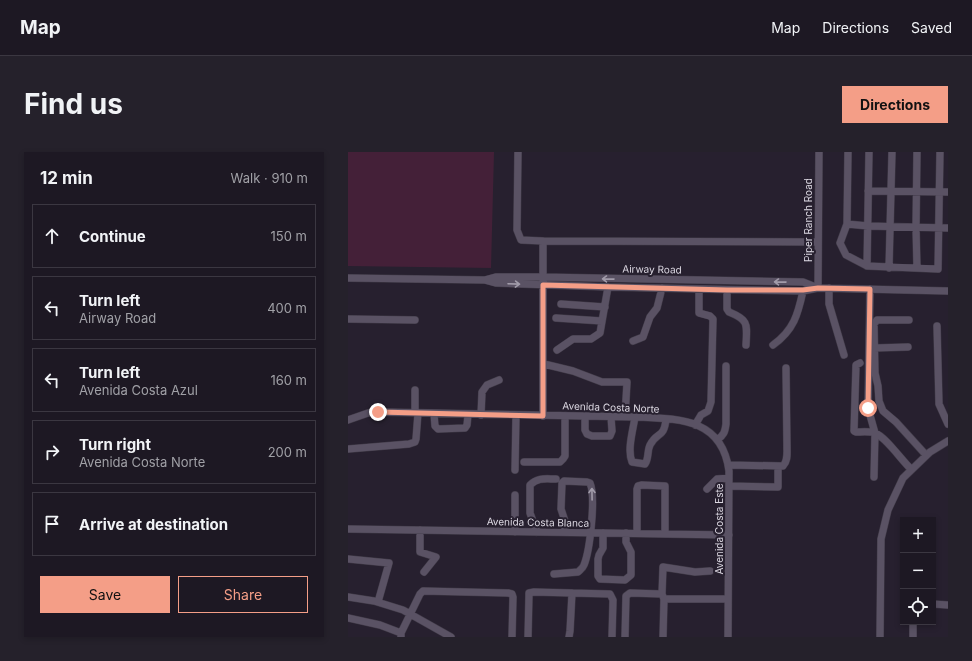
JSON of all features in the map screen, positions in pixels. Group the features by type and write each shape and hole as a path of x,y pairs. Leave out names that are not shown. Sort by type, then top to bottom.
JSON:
{"street":[{"path":"518,152 517,230 521,240 818,242"},
{"name":"Piper Ranch Road","path":"818,288 819,152"},
{"path":"848,152 847,224 840,243 846,255 867,266 938,269 940,152"},
{"path":"867,266 869,152"},
{"path":"890,268 892,152"},
{"path":"917,152 917,268"},
{"path":"868,191 948,192"},
{"path":"847,224 948,228"},
{"path":"543,241 543,416"},
{"name":"Airway Road","path":"485,280 496,277 543,277 804,282 818,288"},
{"name":"Airway Road","path":"348,278 485,280 496,283 543,285 727,290 803,290 829,288 948,291"},
{"path":"557,350 573,339 591,339 600,333 608,287"},
{"path":"633,341 643,337 650,317 657,308 662,288"},
{"path":"829,288 829,304 844,355"},
{"path":"695,425 701,415 708,411 710,407 713,319 710,316 699,313 699,289"},
{"path":"870,289 868,408 875,433 874,477"},
{"path":"727,290 727,310 745,321 747,329 746,345"},
{"path":"773,345 786,335 794,323 803,290"},
{"path":"561,304 605,307"},
{"path":"556,318 602,321"},
{"path":"348,319 415,320"},
{"path":"909,320 877,320 874,324 875,372 879,400 883,410 926,455"},
{"path":"937,326 939,404 948,424"},
{"path":"874,348 908,347"},
{"path":"860,363 856,365 854,431 875,433 890,445 911,470"},
{"path":"544,364 573,371 602,382 626,382 625,417"},
{"path":"717,440 723,436 726,428 726,366"},
{"path":"729,465 783,466 786,460 786,368"},
{"path":"481,415 482,392 487,385 499,380"},
{"path":"348,449 410,444 415,442 415,390"},
{"name":"Avenida Costa Norte","path":"348,420 368,413 635,417 677,419 705,430"},
{"path":"434,414 435,426 438,429 465,428 467,425 468,414"},
{"path":"515,470 516,415"},
{"path":"524,462 560,462 563,459 565,416"},
{"path":"585,416 585,430 587,434 592,436 610,436 612,430 611,417"},
{"path":"635,417 630,458 632,462 646,464 649,447 653,440 664,430 666,419"},
{"name":"Avenida Costa Este","path":"705,430 717,440 724,450 729,465 728,637"},
{"path":"880,637 881,539 888,510 903,478 926,455 948,441"},
{"path":"729,486 778,487 778,466"},
{"path":"707,489 718,479 729,478"},
{"path":"537,532 530,513 530,485 535,480 539,479 556,479"},
{"path":"554,574 578,572 584,566 591,533 593,490 590,483 566,481 562,483 561,509 565,521 565,532"},
{"path":"637,533 637,489 638,486 642,485 665,486 665,534"},
{"path":"515,495 515,532"},
{"name":"Avenida Costa Blanca","path":"348,529 728,535"},
{"path":"420,530 420,552 436,557 424,572"},
{"path":"603,533 603,548 598,559 598,576 600,579 625,580 631,575 630,552 626,542 626,533"},
{"path":"348,559 390,563 378,602"},
{"path":"664,637 663,568 695,572 710,571"},
{"path":"348,618 373,624 401,635 420,594 423,591 508,593 512,594 513,597 512,637"},
{"path":"528,637 529,593 610,594 613,600 612,637"},
{"path":"569,637 572,593"},
{"path":"625,637 626,596 630,593 728,599"},
{"path":"348,597 378,602 403,610 451,637"},
{"path":"936,604 948,605"},
{"path":"913,625 913,637"}],"shaded area":[{"path":"348,152 494,152 491,268 348,266"}],"route":[{"path":"378,412 543,416 543,285 727,290 803,290 818,288 870,289 868,408"}]}
